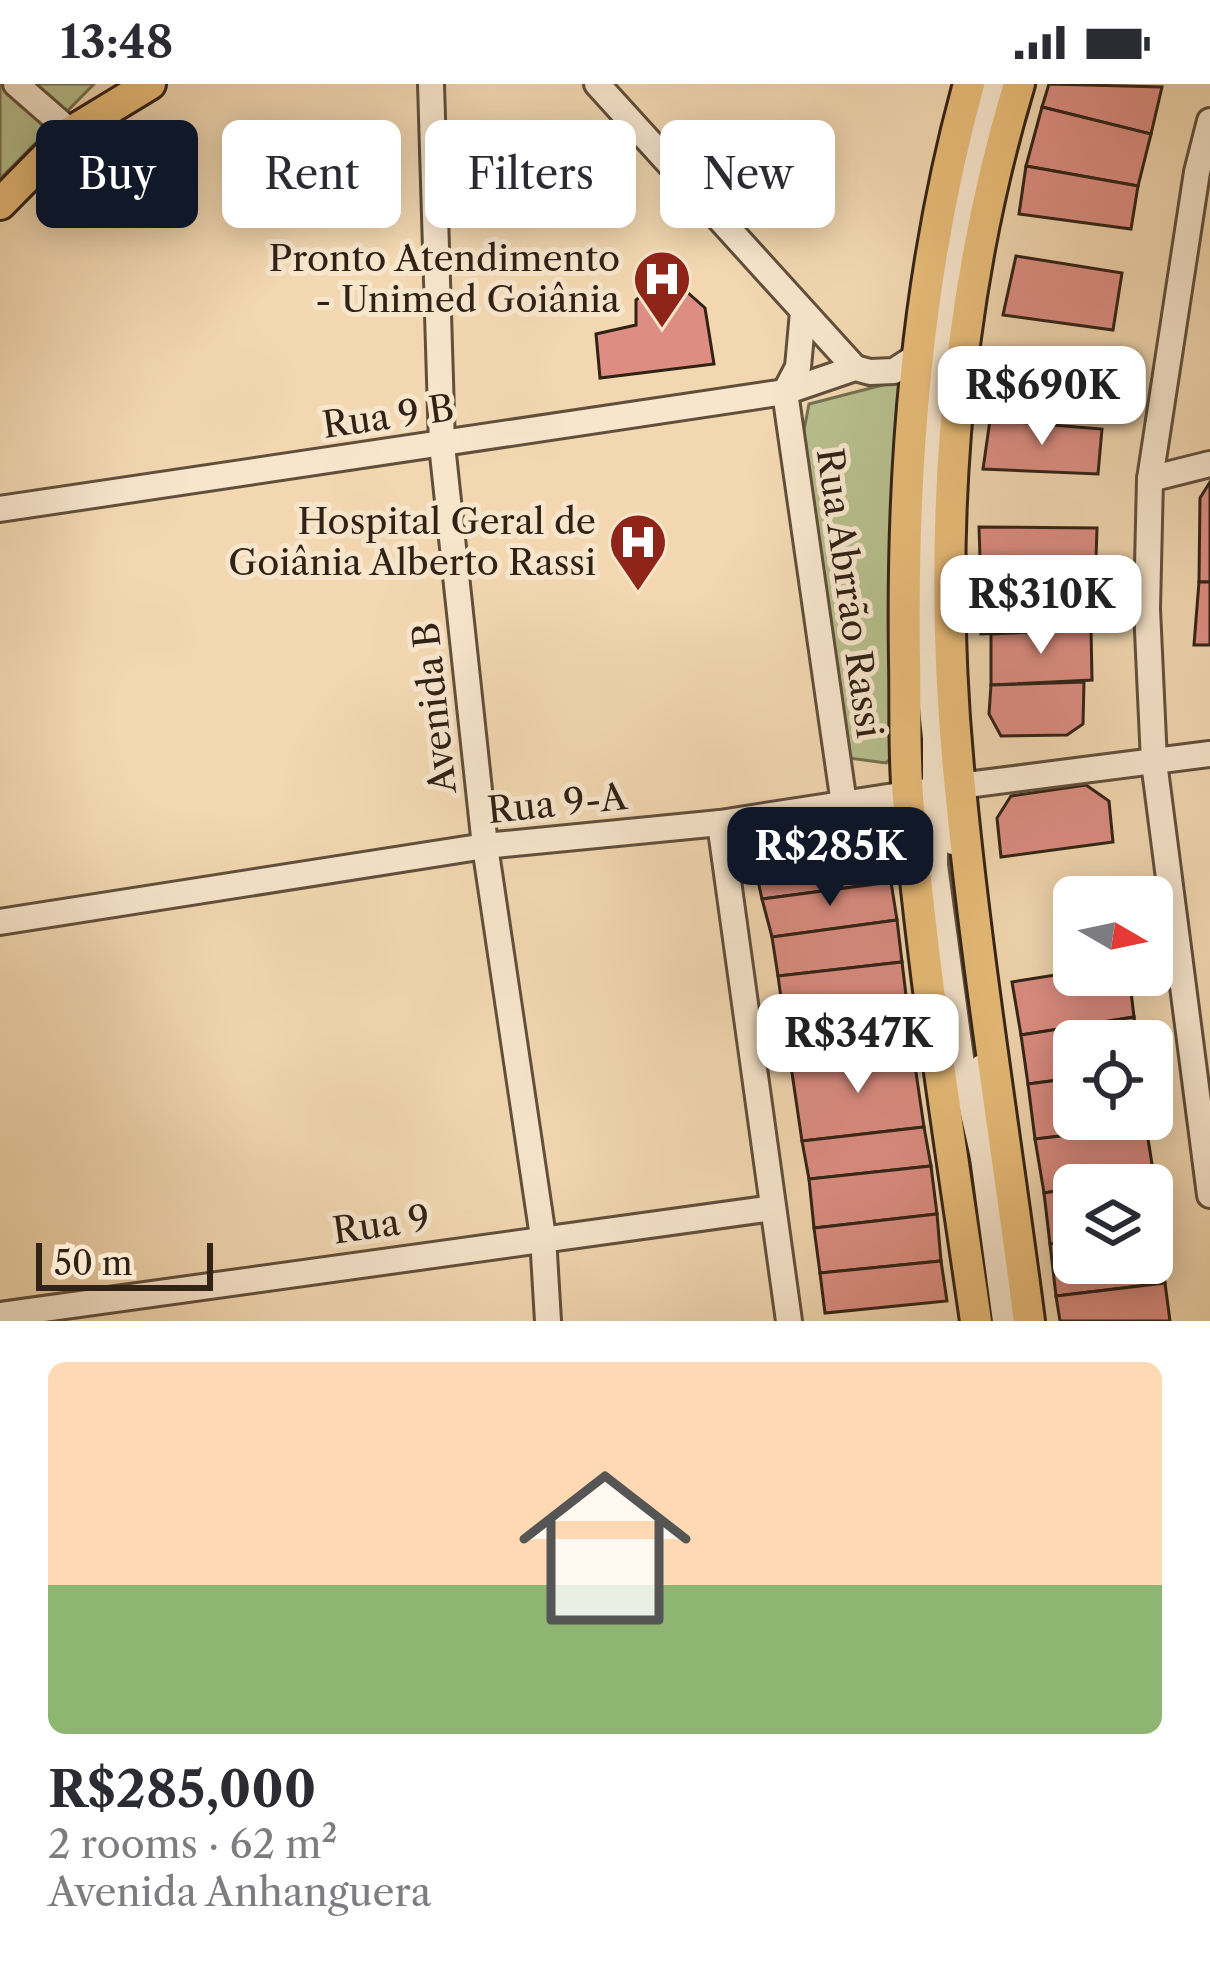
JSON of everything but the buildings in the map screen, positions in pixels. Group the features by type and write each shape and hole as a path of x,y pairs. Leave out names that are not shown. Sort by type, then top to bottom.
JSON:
{"main road":[{"path":"91,120 150,84"},
{"path":"968,84 908,370 904,553 936,790 1030,1321"},
{"path":"976,1321 938,1057 936,790 964,344 982,234 1019,84"},
{"path":"0,204 36,167"}],"street":[{"path":"16,84 57,120"},
{"name":"Avenida B","path":"431,84 442,445 485,846 543,1237 548,1321"},
{"path":"597,84 855,368 870,373 908,370"},
{"path":"994,84 964,206 941,363 928,682 936,790 960,882 982,1060 983,1157 1005,1321"},
{"path":"1210,121 1150,479 1147,609 1154,762 1200,1038 1210,1195"},
{"path":"785,392 798,367 803,312"},
{"name":"Rua 9 B","path":"0,509 785,392 855,368"},
{"name":"Rua Abrrão Rassi","path":"785,392 844,804"},
{"path":"1150,479 1210,464"},
{"name":"Rua 9-A","path":"0,922 485,846 720,823 1210,754"},
{"path":"720,823 789,1321"},
{"name":"Rua 9","path":"0,1315 773,1208"}],"green space":[{"path":"0,84 94,84 58,120 36,120 36,143 0,179"},
{"path":"906,379 901,747 886,763 841,757 800,451 809,404"}],"place":[{"name":"Pronto Atendimento - Unimed Goiânia","path":"662,330"},
{"name":"Hospital Geral de Goiânia Alberto Rassi","path":"638,593"}]}
